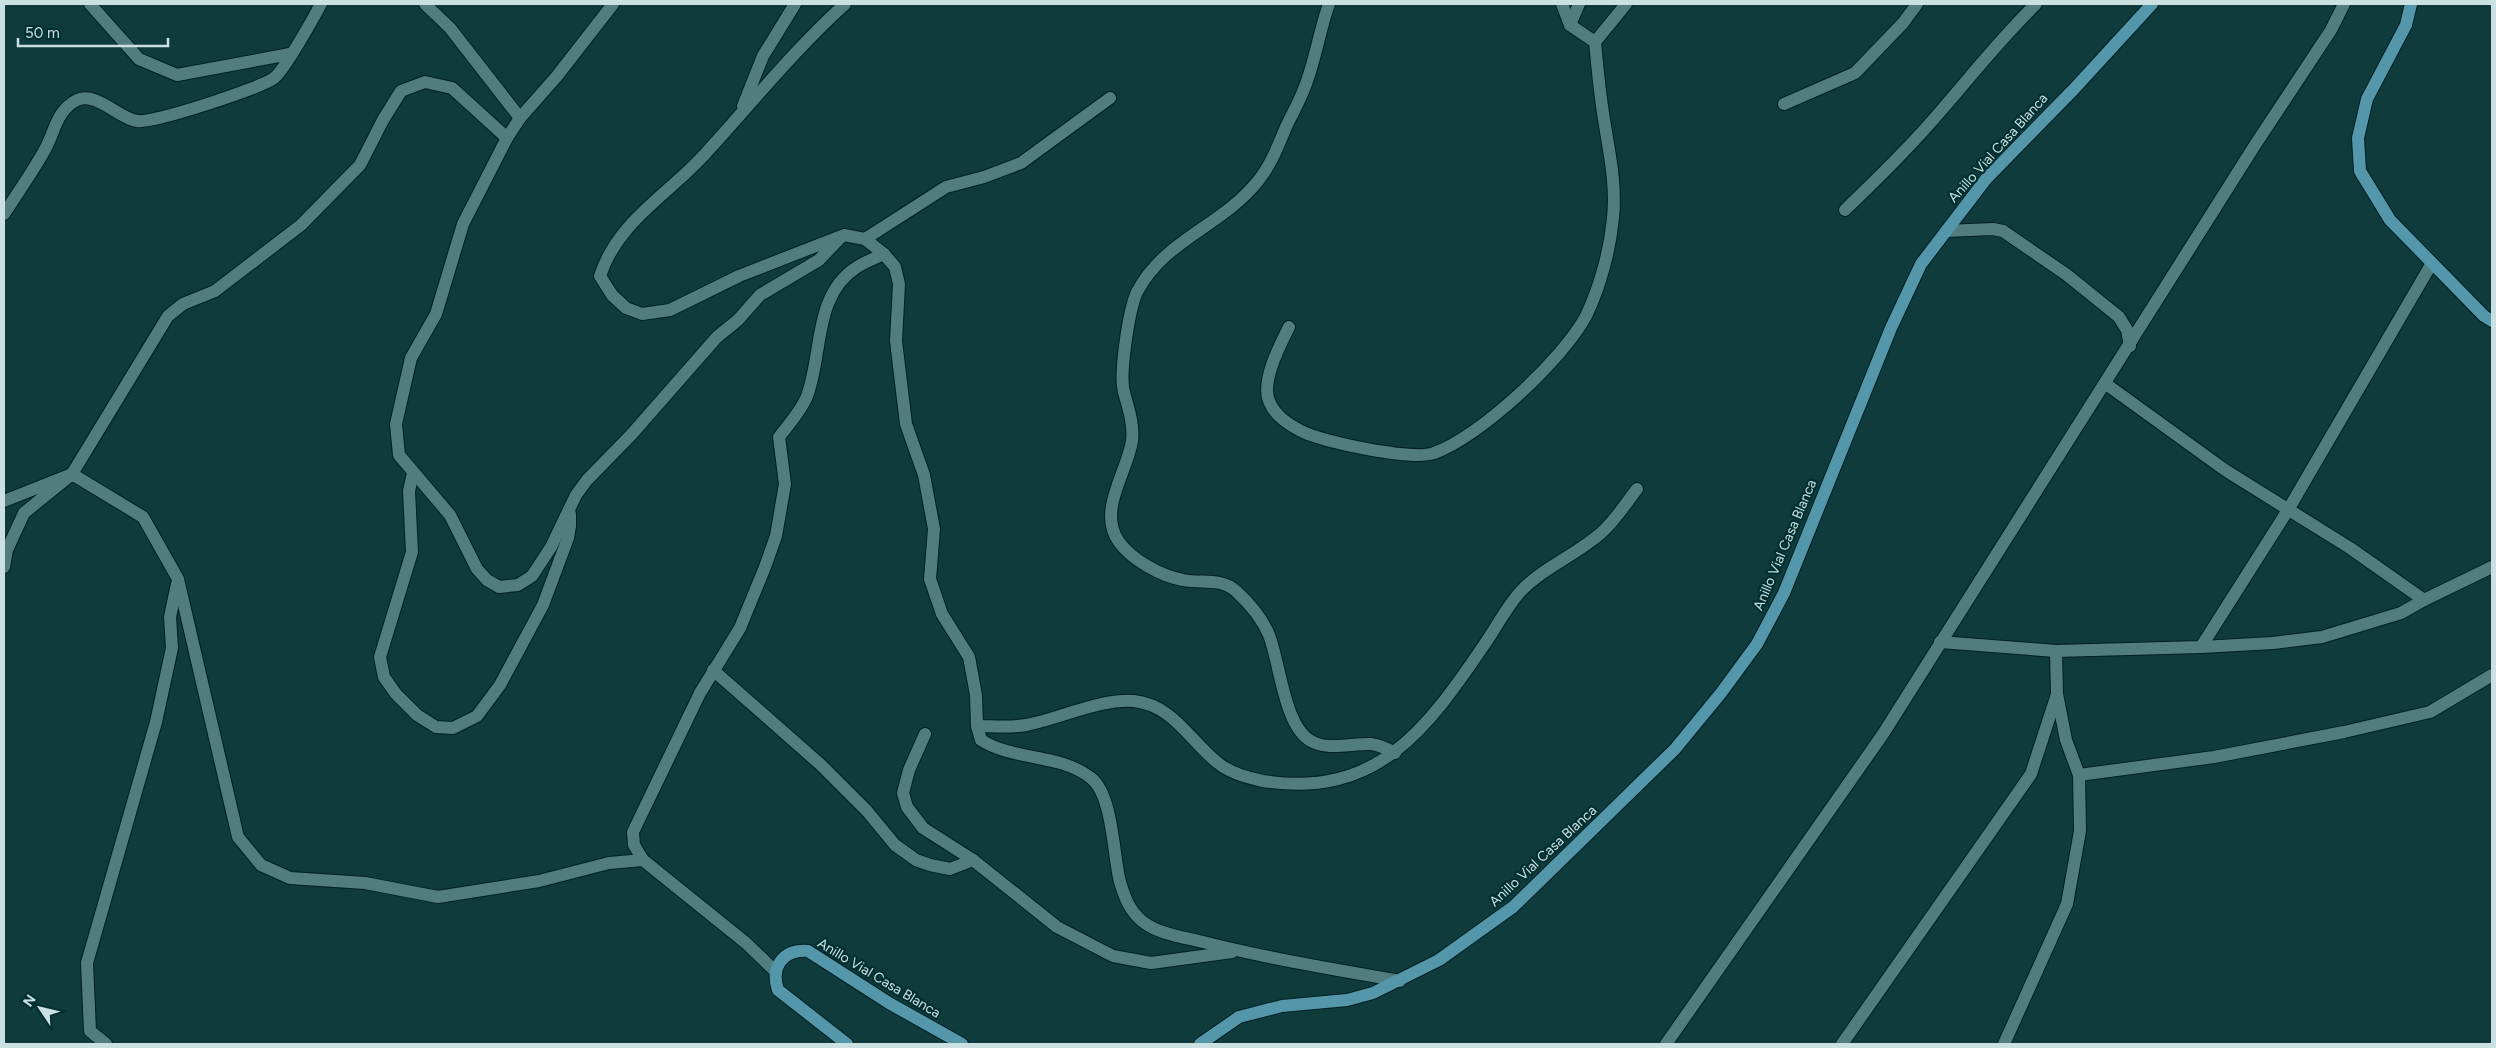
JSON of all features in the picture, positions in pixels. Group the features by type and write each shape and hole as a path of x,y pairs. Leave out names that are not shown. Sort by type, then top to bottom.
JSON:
{"main road":[{"name":"Anillo Vial Casa Blanca","path":"1200,1044 1238,1017 1282,1006 1347,1000 1373,993 1439,960 1513,908 1674,749 1721,693 1757,644 1784,593 1891,328 1921,264 1992,173 2074,89 2152,4"},
{"path":"2410,4 2406,25 2367,99 2358,138 2360,171 2390,220 2484,316 2492,321"},
{"name":"Anillo Vial Casa Blanca","path":"775,971 778,963 787,954 797,950 808,952 889,1003 962,1044"},
{"path":"775,971 778,990 847,1044"}],"street":[{"path":"90,4 139,58 177,75 290,54"},
{"path":"4,214 45,151 55,123 63,112 78,99 87,98 109,106 136,121 169,116 214,102 275,78 310,25 320,4"},
{"path":"425,4 450,28 520,118"},
{"path":"613,4 557,76 520,118 507,138 463,224 436,314 411,358 396,424 399,455 450,515 477,569 487,580 500,586 518,586 532,576 551,547 576,495 587,480 631,435 717,337 738,320 760,295 819,260 844,235"},
{"path":"741,113 763,56 795,4"},
{"path":"845,4 741,113 704,156 641,212 607,256 600,276 612,295 626,308 642,314 670,310 739,276 844,235 865,239 884,254 895,267 899,284 896,341 906,424 924,474 934,529 930,579 942,614 969,657 976,696 977,726 981,740 994,748 1058,762 1092,779 1106,803 1118,873 1126,903 1143,922 1170,934 1240,951 1400,981"},
{"path":"1329,4 1319,34 1307,84 1278,147 1259,180 1216,220 1175,246 1162,258 1136,294 1122,374 1123,391 1132,424 1132,439 1126,466 1113,494 1111,508 1114,533 1120,544 1144,564 1182,580 1226,585 1251,607 1270,639 1287,699 1298,728 1306,737 1315,743 1329,745 1374,744 1395,752"},
{"path":"1562,4 1570,25 1595,42"},
{"path":"1570,25 1580,4"},
{"path":"1289,327 1271,363 1268,400 1277,415 1287,423 1303,432 1332,441 1395,453 1432,454 1457,444 1489,420 1527,387 1558,353 1584,318 1595,296 1614,218 1611,156 1602,107 1595,42 1626,4"},
{"path":"1784,104 1855,73 1903,23 1917,4"},
{"path":"1845,210 1907,148 2007,32 2036,4"},
{"path":"1666,1044 1883,734 2130,346 2255,145 2331,30 2344,4"},
{"path":"4,567 7,550 24,513 72,474 168,316 183,304 216,290 300,225 360,165 382,120 401,91 425,82 452,88 507,138"},
{"path":"865,239 946,187 984,177 1021,163 1110,98"},
{"path":"1946,231 1993,229 2003,231 2067,275 2119,317 2127,330 2130,346"},
{"path":"775,971 746,944 643,860 634,845 633,832 713,670 740,628 776,536 785,484 779,437 807,397 831,296 839,283 856,268 884,254"},
{"path":"2200,647 2288,510 2432,263"},
{"path":"2106,384 2225,470 2350,548 2424,600"},
{"path":"413,473 409,491 412,552 380,657 384,677 396,694 417,714 436,727 452,728 477,716 500,685 543,605 568,538 570,526 569,512"},
{"path":"4,501 72,474"},
{"path":"72,474 143,517 178,579 238,837 261,865 290,878 365,883 438,897 540,880 608,863 643,860"},
{"path":"977,726 1023,726 1092,707 1134,701 1154,707 1172,717 1218,764 1243,776 1297,784 1329,782 1366,771 1395,752 1425,724 1458,683 1521,591 1543,573 1602,533 1637,489"},
{"path":"1940,642 2056,651 2200,647 2274,643 2322,637 2401,613 2492,567"},
{"path":"106,1044 90,1031 87,963 156,722 172,648 170,616 178,579"},
{"path":"2004,1044 2067,904 2080,831 2079,775 2066,740 2057,694 2056,651"},
{"path":"713,670 821,765 868,811 895,845 916,860 950,869 973,860"},
{"path":"2079,775 2214,757 2344,732 2430,712 2492,675"},
{"path":"1842,1044 2031,774 2057,694"},
{"path":"925,734 908,770 903,793 907,807 923,828 973,860 1057,926 1113,956 1151,963 1240,951"}]}
